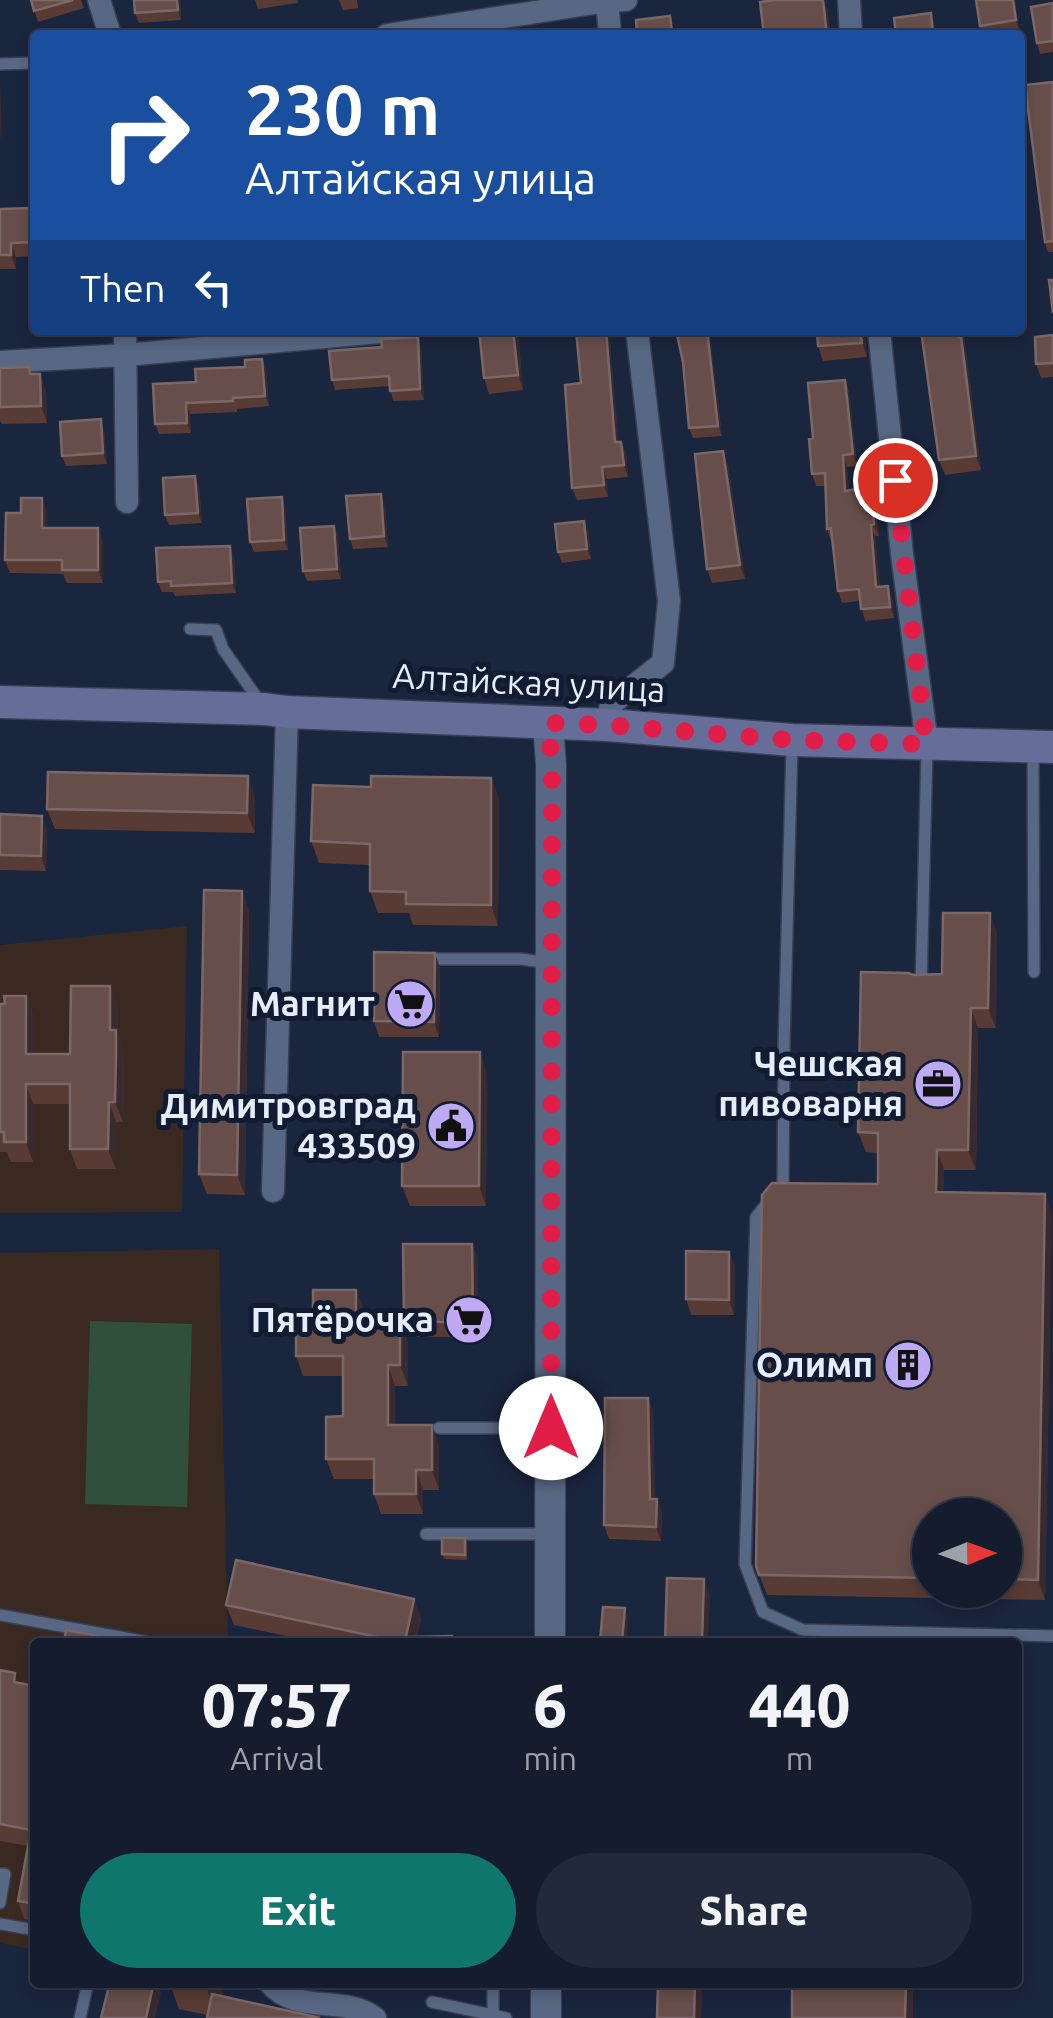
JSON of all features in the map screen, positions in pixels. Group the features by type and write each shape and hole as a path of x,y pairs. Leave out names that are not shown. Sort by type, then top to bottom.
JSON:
{"main road":[{"name":"Алтайская улица","path":"0,702 275,710 607,725 792,740 1043,747"}],"street":[{"path":"99,0 108,30"},
{"path":"607,0 610,30"},
{"path":"418,30 626,0"},
{"path":"849,0 850,30"},
{"path":"125,335 127,502"},
{"path":"0,362 347,335"},
{"path":"607,725 611,704 663,663 670,600 637,335"},
{"path":"880,335 926,744"},
{"path":"273,1192 275,710"},
{"path":"548,723 552,765 550,1638"},
{"path":"274,1988 304,2003 365,2010 376,2018"},
{"path":"546,1988 546,2018"}],"lane":[{"path":"0,64 30,63"},
{"path":"190,629 216,630 223,648 275,710"},
{"path":"792,740 783,1184 756,1216 745,1564 763,1612 803,1630 1053,1636"},
{"path":"921,986 926,744"},
{"path":"1034,972 1043,747"},
{"path":"421,959 520,958 550,963"},
{"path":"439,1428 551,1428"},
{"path":"426,1534 551,1534"},
{"path":"0,1615 124,1638"},
{"path":"0,1874 6,1874 0,1903"},
{"path":"0,1924 30,1929"},
{"path":"80,2018 87,1988"},
{"path":"432,2002 500,2016 495,1988"}],"shaded area":[{"path":"187,926 182,1212 0,1213 0,945"},
{"path":"219,1249 228,1638 30,1638 30,1949 0,1943 0,1253"}],"green space":[{"path":"90,1321 192,1324 187,1507 85,1504"}],"building":[{"path":"31,0 73,0 34,11"},
{"path":"134,0 177,0 178,10 135,13"},
{"path":"823,0 826,30 763,30 760,2"},
{"path":"976,0 1013,0 1016,20 980,26"},
{"path":"1053,3 1053,41 1037,43 1031,7"},
{"path":"931,13 933,30 895,30 894,18"},
{"path":"670,16 672,30 637,30 636,20"},
{"path":"1053,82 1053,241 1045,242 1025,85"},
{"path":"30,208 30,242 11,243 11,255 0,255 0,209"},
{"path":"1049,280 1053,280 1053,313"},
{"path":"480,335 514,335 518,375 484,378"},
{"path":"576,335 606,335 615,442 621,442 624,465 602,467 604,485 572,488 565,385 581,383"},
{"path":"677,335 708,335 718,426 689,428"},
{"path":"817,335 861,335 862,343 818,346"},
{"path":"922,335 959,335 976,456 939,460"},
{"path":"1053,335 1053,363 1036,364 1035,337"},
{"path":"418,337 420,389 390,391 389,376 332,380 329,351 382,347 381,339"},
{"path":"262,359 265,396 186,403 187,423 155,424 153,384 196,382 195,369 245,367 245,360"},
{"path":"29,367 30,374 40,374 41,406 0,407 0,368"},
{"path":"845,380 853,454 843,455 845,491 872,487 876,587 888,586 890,607 861,609 859,589 838,591 831,528 827,529 825,473 812,474 808,383"},
{"path":"101,419 103,453 62,456 60,422"},
{"path":"723,451 740,565 707,569 695,454"},
{"path":"195,476 198,513 165,515 163,478"},
{"path":"381,494 384,536 350,539 346,496"},
{"path":"282,497 284,540 250,542 247,499"},
{"path":"21,498 42,498 42,528 98,528 98,570 62,570 62,560 5,560 6,513 21,513"},
{"path":"584,521 587,549 558,552 555,524"},
{"path":"334,526 337,569 303,571 300,528"},
{"path":"230,546 232,583 171,586 171,581 158,582 156,548"},
{"path":"48,772 248,776 247,813 47,809"},
{"path":"371,776 491,778 491,905 406,904 406,892 370,891 370,844 311,841 313,785 371,787"},
{"path":"0,814 42,816 41,856 0,855"},
{"path":"204,890 242,891 237,1175 199,1174"},
{"name":"Олимп","path":"943,913 990,913 988,1008 971,1008 968,1150 937,1150 936,1192 1045,1194 1038,1580 1022,1580 1022,1498 912,1498 912,1578 759,1575 756,1566 762,1195 772,1183 878,1184 878,1133 858,1132 861,972 942,974"},
{"path":"374,952 435,953 434,1022 374,1021"},
{"path":"71,986 110,986 110,1030 116,1030 116,1057 115,1102 109,1102 108,1149 70,1149 70,1084 26,1084 26,1142 4,1142 4,1132 0,1132 0,1004 5,1004 4,996 26,996 26,1054 70,1054"},
{"path":"403,1052 480,1052 479,1186 402,1186"},
{"path":"403,1244 472,1244 473,1322 404,1322"},
{"path":"686,1251 729,1252 729,1300 686,1299"},
{"path":"313,1290 356,1290 356,1322 400,1322 400,1365 388,1365 388,1425 432,1425 432,1470 416,1470 416,1494 374,1494 374,1459 326,1459 326,1417 343,1416 343,1356 296,1356 296,1312 313,1311"},
{"path":"605,1398 648,1398 650,1499 657,1499 656,1527 604,1525"},
{"path":"442,1538 465,1538 465,1555 442,1554"},
{"path":"236,1560 414,1599 406,1637 452,1638 382,1638 226,1605"},
{"path":"667,1578 704,1579 702,1638 665,1638"},
{"path":"603,1607 625,1608 622,1638 600,1638"},
{"path":"66,1630 109,1638 65,1638"},
{"path":"0,1670 15,1673 14,1682 30,1685 30,1830 0,1824"},
{"path":"30,1835 30,1903 18,1901"},
{"path":"108,1988 153,1988 146,2018 101,2018"},
{"path":"658,1988 695,1988 694,2018 657,2018"},
{"path":"792,1988 906,1988 905,2018 792,2018"},
{"path":"212,1994 320,2018 207,2018"}],"place":[{"name":"Магнит","path":"410,1004"},
{"name":"Чешская пивоварня","path":"938,1084"},
{"name":"Димитровград 433509","path":"451,1126"},
{"name":"Пятёрочка","path":"469,1320"},
{"name":"Олимп","path":"908,1365"}],"route":[{"path":"551,1428 552,765 548,723 792,740 926,744 895,480"}]}
